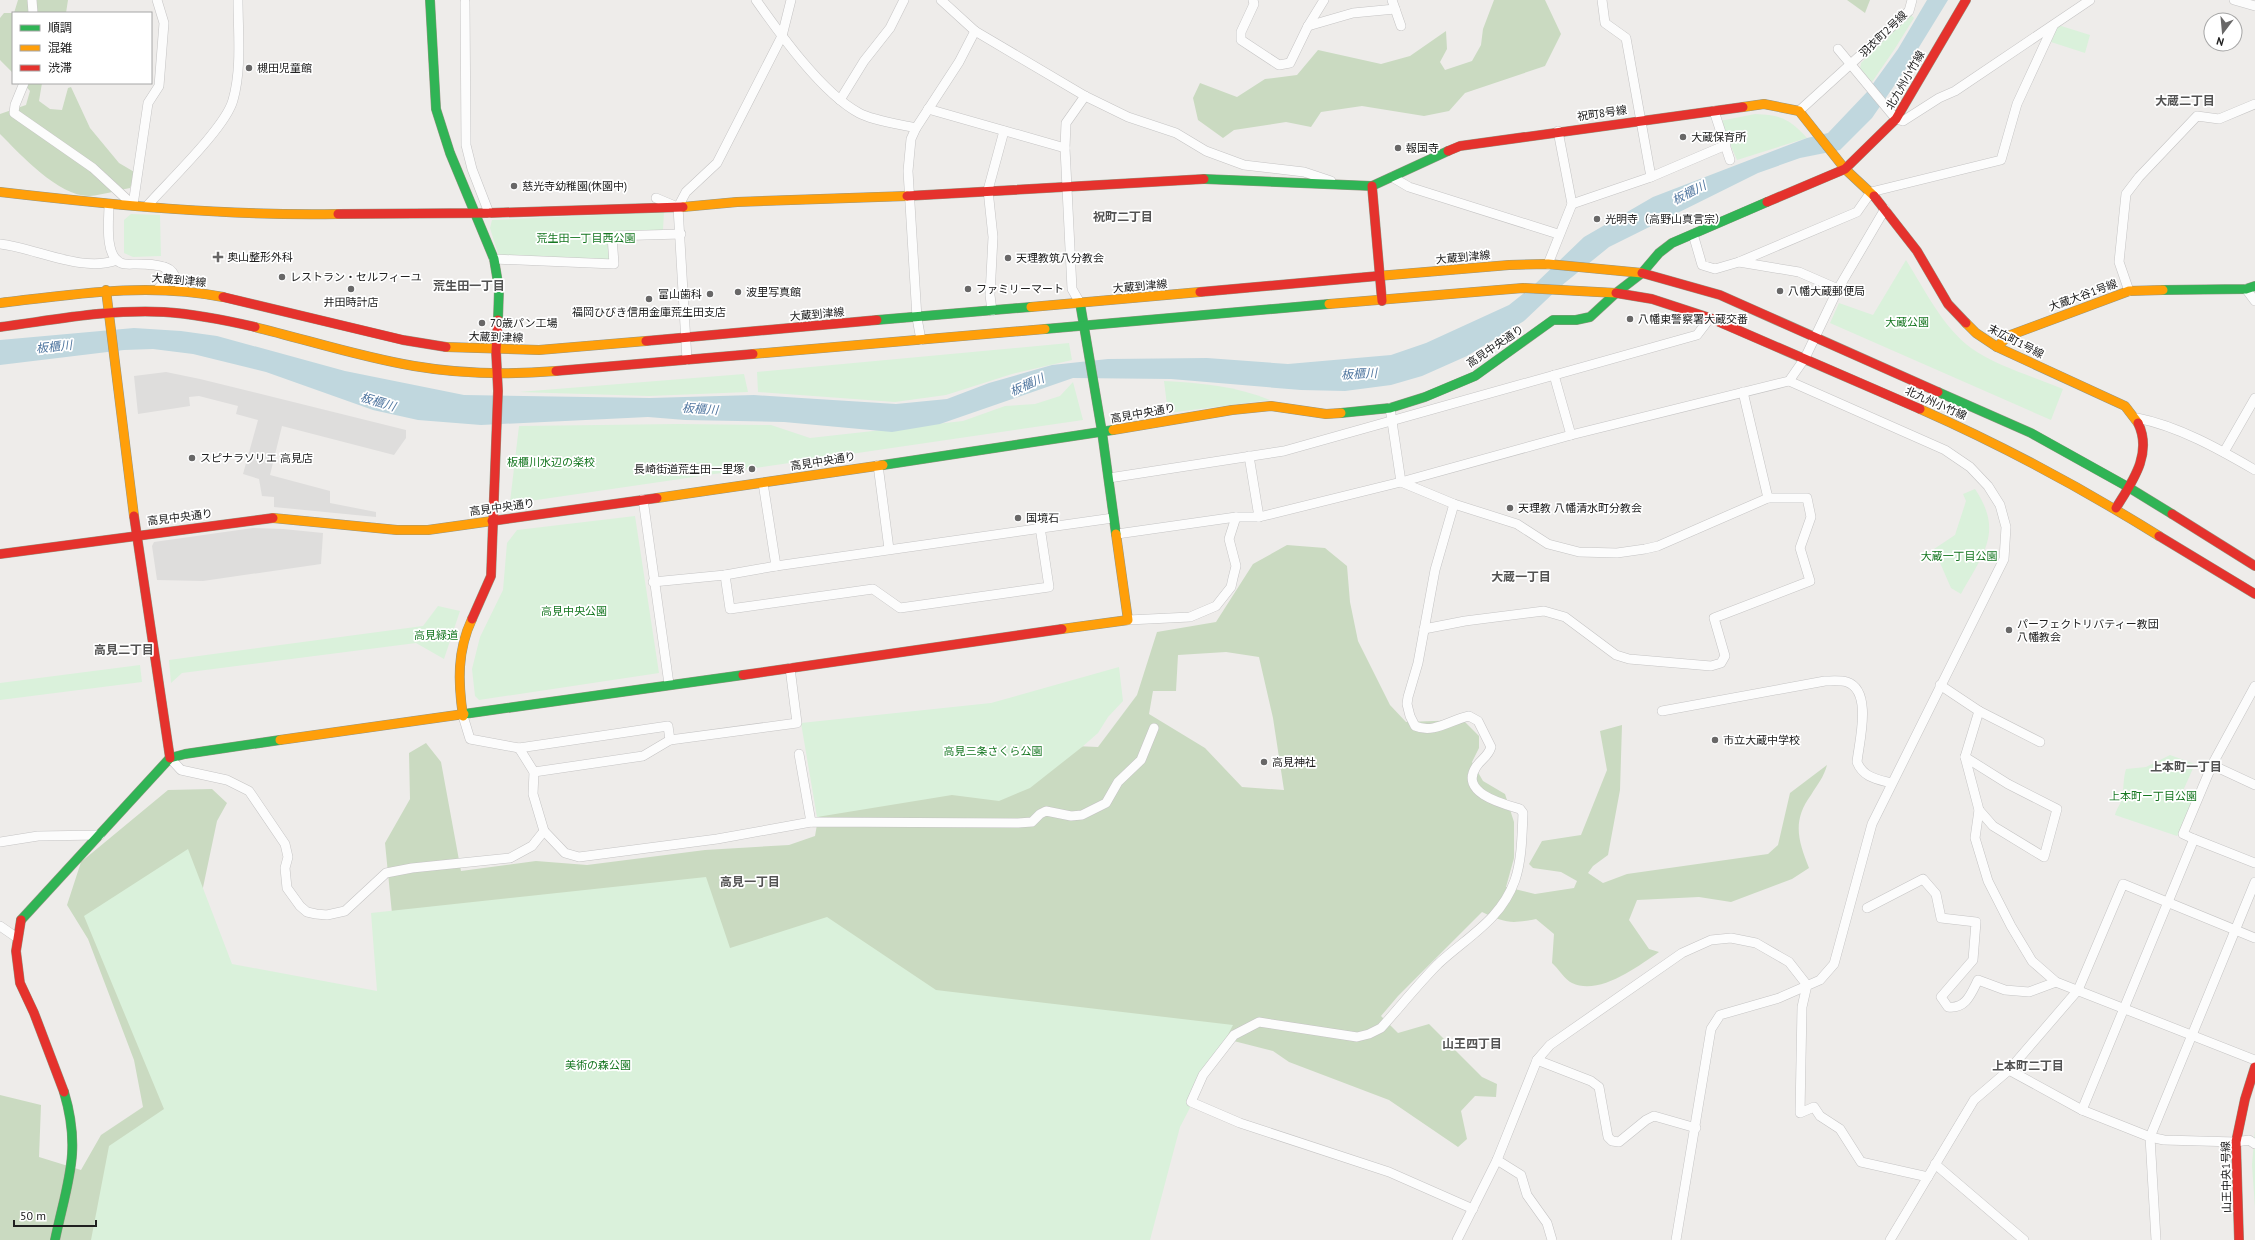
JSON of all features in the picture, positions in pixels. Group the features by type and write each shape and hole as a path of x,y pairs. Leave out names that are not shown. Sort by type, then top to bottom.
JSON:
{"street":[{"path":"133,205 148,103 159,86 164,23 157,0"},
{"path":"147,206 219,125 233,102 238,77 238,0"},
{"path":"430,0 436,109 450,154 494,259 499,289 496,351 498,374 497,429 491,576 487,590 465,635 459,654 457,672 463,716 470,740 519,748 668,726 670,740"},
{"path":"756,0 782,36 840,100 860,114 916,128"},
{"path":"687,360 681,234 678,207 686,192 717,164 782,36 790,0"},
{"path":"840,100 864,61 890,28 904,0"},
{"path":"941,0 976,31 1084,96 1128,118 1176,133 1206,151 1244,165 1304,172 1344,185"},
{"path":"1253,0 1254,4 1241,32 1241,40 1279,65 1290,64 1308,26 1324,0"},
{"path":"1602,0 1605,23 1626,38 1651,178"},
{"name":"羽衣町2号線","path":"1799,111 1908,11 1912,0"},
{"name":"北九州小竹線","path":"1616,293 1642,273 1659,254 1672,243 1845,169 1896,119 1966,0"},
{"path":"1838,49 1896,119 1903,121 1939,98 1955,91 2090,0"},
{"path":"2234,0 2255,6"},
{"path":"465,2 466,145 472,169 489,213"},
{"path":"1308,26 1353,13 1393,4 1401,26"},
{"path":"1693,234 1702,265 1715,269 1739,262 1857,212 1871,192 2001,160 2017,104 2053,26"},
{"path":"920,340 917,318 911,196 908,171 909,154 916,128 959,62 976,31"},
{"path":"24,84 14,105 14,112 93,168 133,205"},
{"path":"1084,96 1066,123 1065,148 1072,289 1080,303 1094,384 1109,478 1113,518 1117,534 1128,620"},
{"name":"祝町8号線","path":"1372,186 1460,146 1558,131 1714,112 1764,104 1799,111"},
{"path":"2128,291 2119,262 2126,194 2139,177 2197,116 2219,119 2255,104"},
{"path":"928,109 1065,148"},
{"name":"末広町1号線","path":"1799,111 1845,169 1871,192 1885,209 1917,251 1948,304 1976,333 1997,347 2125,406 2137,418"},
{"path":"1714,112 1730,160"},
{"path":"992,311 990,295 993,237 988,190 1004,131"},
{"path":"1548,264 1558,234 1572,204 1558,131"},
{"path":"1572,204 1651,178 1726,145"},
{"path":"1392,177 1410,187 1558,234"},
{"path":"0,192 109,205 133,205 286,215 489,213 678,207 737,202 911,196 988,190 1067,188 1208,179 1372,186 1378,277 1382,301"},
{"path":"656,198 678,207"},
{"path":"109,205 108,236 112,253 117,260 126,264 164,267 173,272 178,285 185,291"},
{"path":"1789,381 1805,358 1838,289 1885,209"},
{"path":"494,259 614,264 612,236 681,234"},
{"path":"0,244 82,263 107,264 117,260"},
{"path":"1739,262 1799,272 1838,289"},
{"name":"大蔵到津線","path":"0,303 106,290 158,289 185,291 254,303 404,340 496,351 538,350 685,336 917,318 1378,277 1548,264 1642,273"},
{"path":"158,289 167,280 168,271 164,267"},
{"name":"北九州小竹線","path":"1642,273 1720,295 2031,434 2128,487 2255,566"},
{"path":"0,327 108,313 154,312 199,316 243,324 397,363 436,370 524,374 1523,288 1616,293"},
{"path":"2251,288 2255,301"},
{"name":"大蔵大谷1号線","path":"1997,347 2008,336 2128,291 2251,288"},
{"path":"106,290 136,534 170,758 180,770 227,780 248,791 285,844 288,857 285,868 287,888 300,906 307,912 316,914 327,915 345,911 386,873 412,868 510,858 532,846 544,831"},
{"name":"北九州小竹線","path":"1616,293 1652,299 1710,318 1805,358 1988,439 2116,508 2255,594"},
{"name":"高見中央通り","path":"0,554 136,534 269,518 413,531 763,483 1102,432 1232,410 1271,406 1326,414 1390,408 1425,398 1475,376 1553,320 1576,320 1590,317 1616,293"},
{"path":"1109,478 1284,451 1392,422 1697,335 1710,318"},
{"path":"1554,375 1571,435"},
{"path":"1117,534 1236,517 1259,517 1400,482 1571,435 1789,381 1945,450 1970,467 1988,486 2000,505 2006,527 2004,559 1891,783 1872,824 1834,964 1820,980 1779,998 1720,1015 1711,1029 1696,1128 1676,1240"},
{"path":"1743,392 1768,498"},
{"path":"2224,452 2255,398"},
{"path":"1390,408 1400,482"},
{"path":"2116,508 2140,467 2145,448 2142,430 2137,418"},
{"path":"2137,418 2153,421 2224,452 2255,470"},
{"path":"1249,456 1259,517"},
{"path":"878,465 888,549"},
{"path":"1400,482 1454,504 1517,524 1548,544 1579,552 1617,553 1658,546 1768,498 1808,498 1811,517 1800,548 1810,581 1714,618 1725,656 1721,663 1711,666 1629,659 1616,655 1565,617 1544,611 1465,621 1424,629"},
{"path":"763,483 776,566"},
{"path":"643,499 653,582 669,684"},
{"path":"1454,504 1435,570 1418,663 1407,704 1410,716 1415,726 1423,729 1433,729 1457,718 1469,716 1478,721 1491,747 1488,755 1476,767 1473,777 1476,789 1482,796 1520,809 1523,813 1520,857 1515,880 1498,911 1483,928 1458,946 1437,966 1381,1028 1369,1034 1357,1037 1259,1022 1234,1035 1203,1075 1191,1102 1240,1123 1389,1172 1473,1208"},
{"path":"55,1240 71,1166 73,1135 66,1099 51,1057 20,984 17,965 16,937 21,920 170,758 185,754 463,716 669,684 1128,620 1190,616 1216,606 1231,587 1236,566 1230,539 1236,517"},
{"path":"653,582 725,575 888,549 1113,518"},
{"path":"725,575 730,608 873,589 900,608 1050,587 1040,528"},
{"path":"534,772 642,756 670,740 797,723 790,668"},
{"path":"1662,711 1825,681 1846,682 1856,688 1862,698 1863,708 1857,762 1860,770 1866,776 1891,783"},
{"path":"1940,685 1979,711 2040,742"},
{"path":"2255,686 2212,765 2183,834 2255,863"},
{"path":"1979,711 1965,757 1979,810 1975,838 1988,881 2032,961 2056,982 2255,1060"},
{"path":"519,748 534,772 533,794 544,831 565,853 578,857 716,839 810,822 1018,823 1032,822 1040,814 1046,811 1070,816 1082,815 1106,803 1118,782 1141,760 1154,728"},
{"path":"799,754 810,822"},
{"path":"1965,757 2008,784 2057,809 2044,857 1993,826 1979,810"},
{"path":"2212,765 2255,785"},
{"path":"0,842 38,836 100,835"},
{"path":"2082,1110 2194,839"},
{"path":"1867,908 1923,879 1936,894 1941,918 1976,922 1972,960 1941,997 1948,1007 1957,1008 1966,1003 1978,980 2005,990 2029,992 2056,982"},
{"path":"2156,1240 2150,1137 2255,882"},
{"path":"1890,1240 1974,1100 2009,1070 2078,990 2123,884 2255,938"},
{"path":"0,926 16,937"},
{"path":"1457,1240 1497,1160 1538,1060 1550,1046 1682,953 1711,940 1731,938 1756,943 1788,962 1807,985"},
{"path":"1807,985 1802,1007 1800,1113 1814,1107 1820,1116 1840,1128 1861,1162 1928,1177"},
{"path":"1538,1060 1590,1081 1599,1087 1608,1136 1612,1141 1619,1142 1646,1120 1654,1116 1696,1128"},
{"name":"山王中央1号線","path":"2239,1240 2236,1142 2245,1099 2255,1067"},
{"path":"2009,1070 2082,1110 2150,1137 2164,1140 2236,1142 2249,1140 2255,1144"},
{"path":"1497,1160 1521,1176 1527,1195 1547,1223 1552,1240"},
{"path":"1935,1164 2024,1240"}],"green space":[{"path":"18,0 68,0 66,12 14,12"},
{"path":"1494,0 1545,0 1561,34 1545,66 1465,93 1449,111 1424,116 1362,106 1321,112 1311,127 1286,122 1234,130 1223,138 1198,120 1193,98 1200,83 1237,97 1265,79 1297,75 1318,50 1381,64 1410,56 1446,31 1447,49 1440,62 1445,70 1472,61 1481,45 1483,29"},
{"path":"1847,0 1870,0 1865,13"},
{"path":"4,13 12,13 12,72 0,60 0,18"},
{"path":"1910,14 1914,18 1872,82 1860,69 1861,63"},
{"path":"2058,25 2090,35 2085,53 2051,42"},
{"path":"24,84 42,84 39,101 50,109 62,110 68,88 71,87 90,128 119,163 136,173 130,188 90,196 78,194 66,190 53,182 19,153 0,134 0,114 26,105 30,91"},
{"path":"1755,114 1784,119 1795,126 1807,138 1737,160 1720,121"},
{"name":"荒生田一丁目西公園","path":"664,212 663,230 609,232 611,262 499,257 490,228 492,220"},
{"path":"131,214 160,215 161,256 133,257 124,253 124,220"},
{"name":"大蔵公園","path":"1906,260 1927,295 1951,329 1971,348 1981,355 2004,366 2063,389 2051,420 1830,323 1839,303 1873,315"},
{"path":"1069,343 1072,360 1012,374 946,395 895,402 758,392 757,372"},
{"path":"744,374 748,392 649,396 519,392"},
{"path":"1164,381 1231,388 1270,400 1168,413"},
{"name":"板櫃川水辺の楽校","path":"1073,382 1083,420 516,503 510,502 519,426 678,424 771,425 810,438 963,421 1005,406 1035,404 1060,396"},
{"name":"大蔵一丁目公園","path":"1975,489 1984,504 1988,518 1989,531 1983,555 1961,594 1951,588 1934,549 1955,535 1966,501 1963,494"},
{"name":"高見中央公園","path":"635,516 659,673 479,700 475,696 472,669 480,637 503,590 507,543 517,530"},
{"path":"1287,545 1325,548 1347,566 1350,602 1358,641 1390,705 1406,722 1463,720 1479,736 1479,748 1472,762 1483,781 1505,794 1514,822 1514,858 1506,887 1535,894 1574,888 1577,881 1561,872 1533,868 1529,864 1542,841 1581,835 1607,770 1600,731 1622,725 1620,790 1608,855 1593,866 1588,873 1603,883 1627,874 1768,854 1778,845 1790,793 1827,765 1822,777 1805,804 1799,822 1800,839 1809,868 1792,879 1731,902 1699,897 1637,900 1629,920 1649,949 1659,952 1629,972 1606,983 1594,986 1583,986 1572,983 1552,963 1554,934 1536,919 1520,922 1508,922 1482,912 1398,996 1381,1016 1398,1033 1429,1024 1482,1077 1497,1084 1496,1097 1475,1096 1461,1111 1467,1139 1458,1147 1389,1100 1289,1062 1273,1051 1214,1036 751,1240 0,1240 0,1095 41,1105 39,1157 81,1170 101,1135 143,1107 134,1060 88,939 67,905 81,862 168,790 212,789 227,803 217,821 201,897 209,957 244,978 374,1006 397,964 385,843 410,799 409,753 426,743 441,762 461,871 536,861 587,865 705,850 789,845 815,836 825,779 1005,743 1098,747 1137,695 1157,632 1216,622 1253,564","holes":["1226,652 1259,657 1273,718 1284,790 1242,787 1205,748 1149,714 1153,691 1176,691 1178,655"]},
{"name":"高見緑道","path":"438,606 460,611 444,659 416,643 182,673 171,683 169,660 423,626"},
{"path":"140,665 142,682 0,700 0,683"},
{"name":"高見三条さくら公園","path":"1119,667 1123,701 1108,717 1098,733 1030,788 999,801 952,795 817,817 801,723 991,703"},
{"name":"上本町ー丁目公園","path":"2170,755 2195,764 2182,793 2197,799 2177,836 2115,815 2122,798 2126,769 2146,767"},
{"name":"美術の森公園","path":"188,849 232,964 377,991 371,913 706,877 730,948 827,917 936,990 1233,1025 1180,1127 1150,1240 91,1240 109,1146 164,1109 84,916"},
{"path":"2255,1130 2255,1208 2252,1165"}],"shaded area":[{"path":"166,372 406,430 406,438 394,455 282,426 270,475 330,491 330,503 376,512 376,517 274,507 274,497 262,496 259,479 243,474 258,420 236,414 238,406 199,396 189,397 190,406 138,414 134,376"},
{"path":"253,528 323,533 321,564 203,581 157,580 152,546 154,542"}],"water":[{"name":"板櫃川","path":"1927,0 1948,0 1905,70 1872,118 1840,150 1800,158 1758,173 1609,247 1561,286 1524,321 1467,356 1422,376 1391,385 1345,391 1301,390 1171,379 1073,378 940,424 892,432 784,422 685,420 648,417 481,425 418,420 373,410 266,372 193,354 153,349 124,350 0,365 0,340 134,328 181,331 217,336 345,371 464,395 650,398 754,395 896,404 947,399 989,383 1052,365 1108,359 1207,358 1288,364 1391,355 1426,343 1509,305 1534,285 1584,237 1653,197 1807,138 1828,133 1867,92 1898,49"}],"traffic: fast":[{"path":"430,0 436,109 450,153 494,259 499,289 498,320"},
{"path":"1204,179 1372,186 1448,151"},
{"path":"1616,293 1642,273 1659,253 1672,243 1767,202"},
{"path":"2163,290 2246,289 2255,286"},
{"path":"1341,413 1390,408 1425,397 1475,376 1553,320 1576,320 1590,317 1616,293"},
{"path":"1080,303 1102,432 1116,534"},
{"path":"1045,329 1329,304"},
{"path":"877,320 1031,307"},
{"path":"1938,392 2031,433 2128,487 2172,514"},
{"path":"883,465 1113,430"},
{"path":"464,714 743,675"},
{"path":"21,920 170,758 185,754 280,740"},
{"path":"55,1240 71,1167 72,1132 64,1092"}],"traffic: slow":[{"path":"1743,107 1764,104 1799,111 1845,169 1874,196"},
{"path":"0,192 169,209 253,213 338,214"},
{"path":"683,207 737,202 907,196"},
{"path":"1378,276 1509,265 1548,264 1642,273"},
{"path":"1329,304 1523,288 1616,293"},
{"path":"106,290 134,516"},
{"path":"0,303 84,293 139,290 167,290 223,297"},
{"path":"1997,347 2008,336 2129,291 2163,290"},
{"path":"1031,307 1200,292"},
{"path":"1966,323 1976,333 1997,347 2125,406 2138,423"},
{"path":"255,327 374,358 432,369 485,373 556,371"},
{"path":"753,354 1045,329"},
{"path":"446,347 539,350 646,341"},
{"path":"1113,430 1232,410 1271,406 1326,414 1341,413"},
{"path":"1920,409 2041,468 2159,536"},
{"path":"657,498 883,465"},
{"path":"273,518 397,530 428,530 492,521"},
{"path":"1062,629 1128,620 1116,534"},
{"path":"463,716 460,691 461,655 467,631 472,619"},
{"path":"280,740 464,714"}],"traffic: jam":[{"path":"1767,202 1845,169 1896,119 1966,0"},
{"path":"1448,151 1460,146 1743,107"},
{"path":"907,196 1204,179"},
{"path":"1372,186 1382,301"},
{"path":"1874,196 1917,251 1948,304 1966,323"},
{"path":"338,214 489,213 683,207"},
{"path":"1642,273 1720,295 1938,392"},
{"path":"1200,292 1378,276"},
{"path":"1616,293 1652,299 1710,318 1920,409"},
{"path":"223,297 403,340 446,347"},
{"path":"0,327 82,316 143,311 199,316 255,327"},
{"path":"472,619 491,576 498,391 496,351 498,320"},
{"path":"646,341 877,320"},
{"path":"556,371 753,354"},
{"path":"2116,508 2134,478 2142,457 2142,434 2138,423"},
{"path":"492,521 657,498"},
{"path":"2172,514 2255,566"},
{"path":"134,516 170,758"},
{"path":"0,554 273,518"},
{"path":"2159,536 2255,594"},
{"path":"743,675 1062,629"},
{"path":"21,920 16,951 20,983 34,1013 64,1092"},
{"path":"2239,1240 2236,1142 2245,1099 2255,1067"}],"place":[{"name":"槻田児童館","path":"249,68"},
{"name":"大蔵保育所","path":"1683,137"},
{"name":"報国寺","path":"1398,148"},
{"name":"慈光寺幼稚園(休園中)","path":"514,186"},
{"name":"光明寺（高野山真言宗）","path":"1597,219"},
{"name":"奥山整形外科","path":"218,257"},
{"name":"天理教筑八分教会","path":"1008,258"},
{"name":"レストラン・セルフィーユ","path":"282,277"},
{"name":"井田時計店","path":"351,289"},
{"name":"ファミリーマート","path":"968,289"},
{"name":"八幡大蔵郵便局","path":"1780,291"},
{"name":"波里写真館","path":"738,292"},
{"name":"富山歯科","path":"710,294"},
{"name":"福岡ひびき信用金庫荒生田支店","path":"649,299"},
{"name":"八幡東警察署大蔵交番","path":"1630,319"},
{"name":"70歳パン工場","path":"482,323"},
{"name":"スピナラソリエ 高見店","path":"192,458"},
{"name":"長崎街道荒生田一里塚","path":"752,469"},
{"name":"天理教 八幡清水町分教会","path":"1510,508"},
{"name":"国境石","path":"1018,518"},
{"name":"パーフェクトリバティー教団 八幡教会","path":"2009,630"},
{"name":"市立大蔵中学校","path":"1715,740"},
{"name":"高見神社","path":"1264,762"}],"district":[{"name":"大蔵二丁目","path":"2185,101"},
{"name":"祝町二丁目","path":"1123,217"},
{"name":"荒生田一丁目","path":"469,286"},
{"name":"大蔵一丁目","path":"1521,577"},
{"name":"高見二丁目","path":"124,650"},
{"name":"上本町一丁目","path":"2186,767"},
{"name":"高見一丁目","path":"750,882"},
{"name":"山王四丁目","path":"1472,1044"},
{"name":"上本町二丁目","path":"2028,1066"}]}
